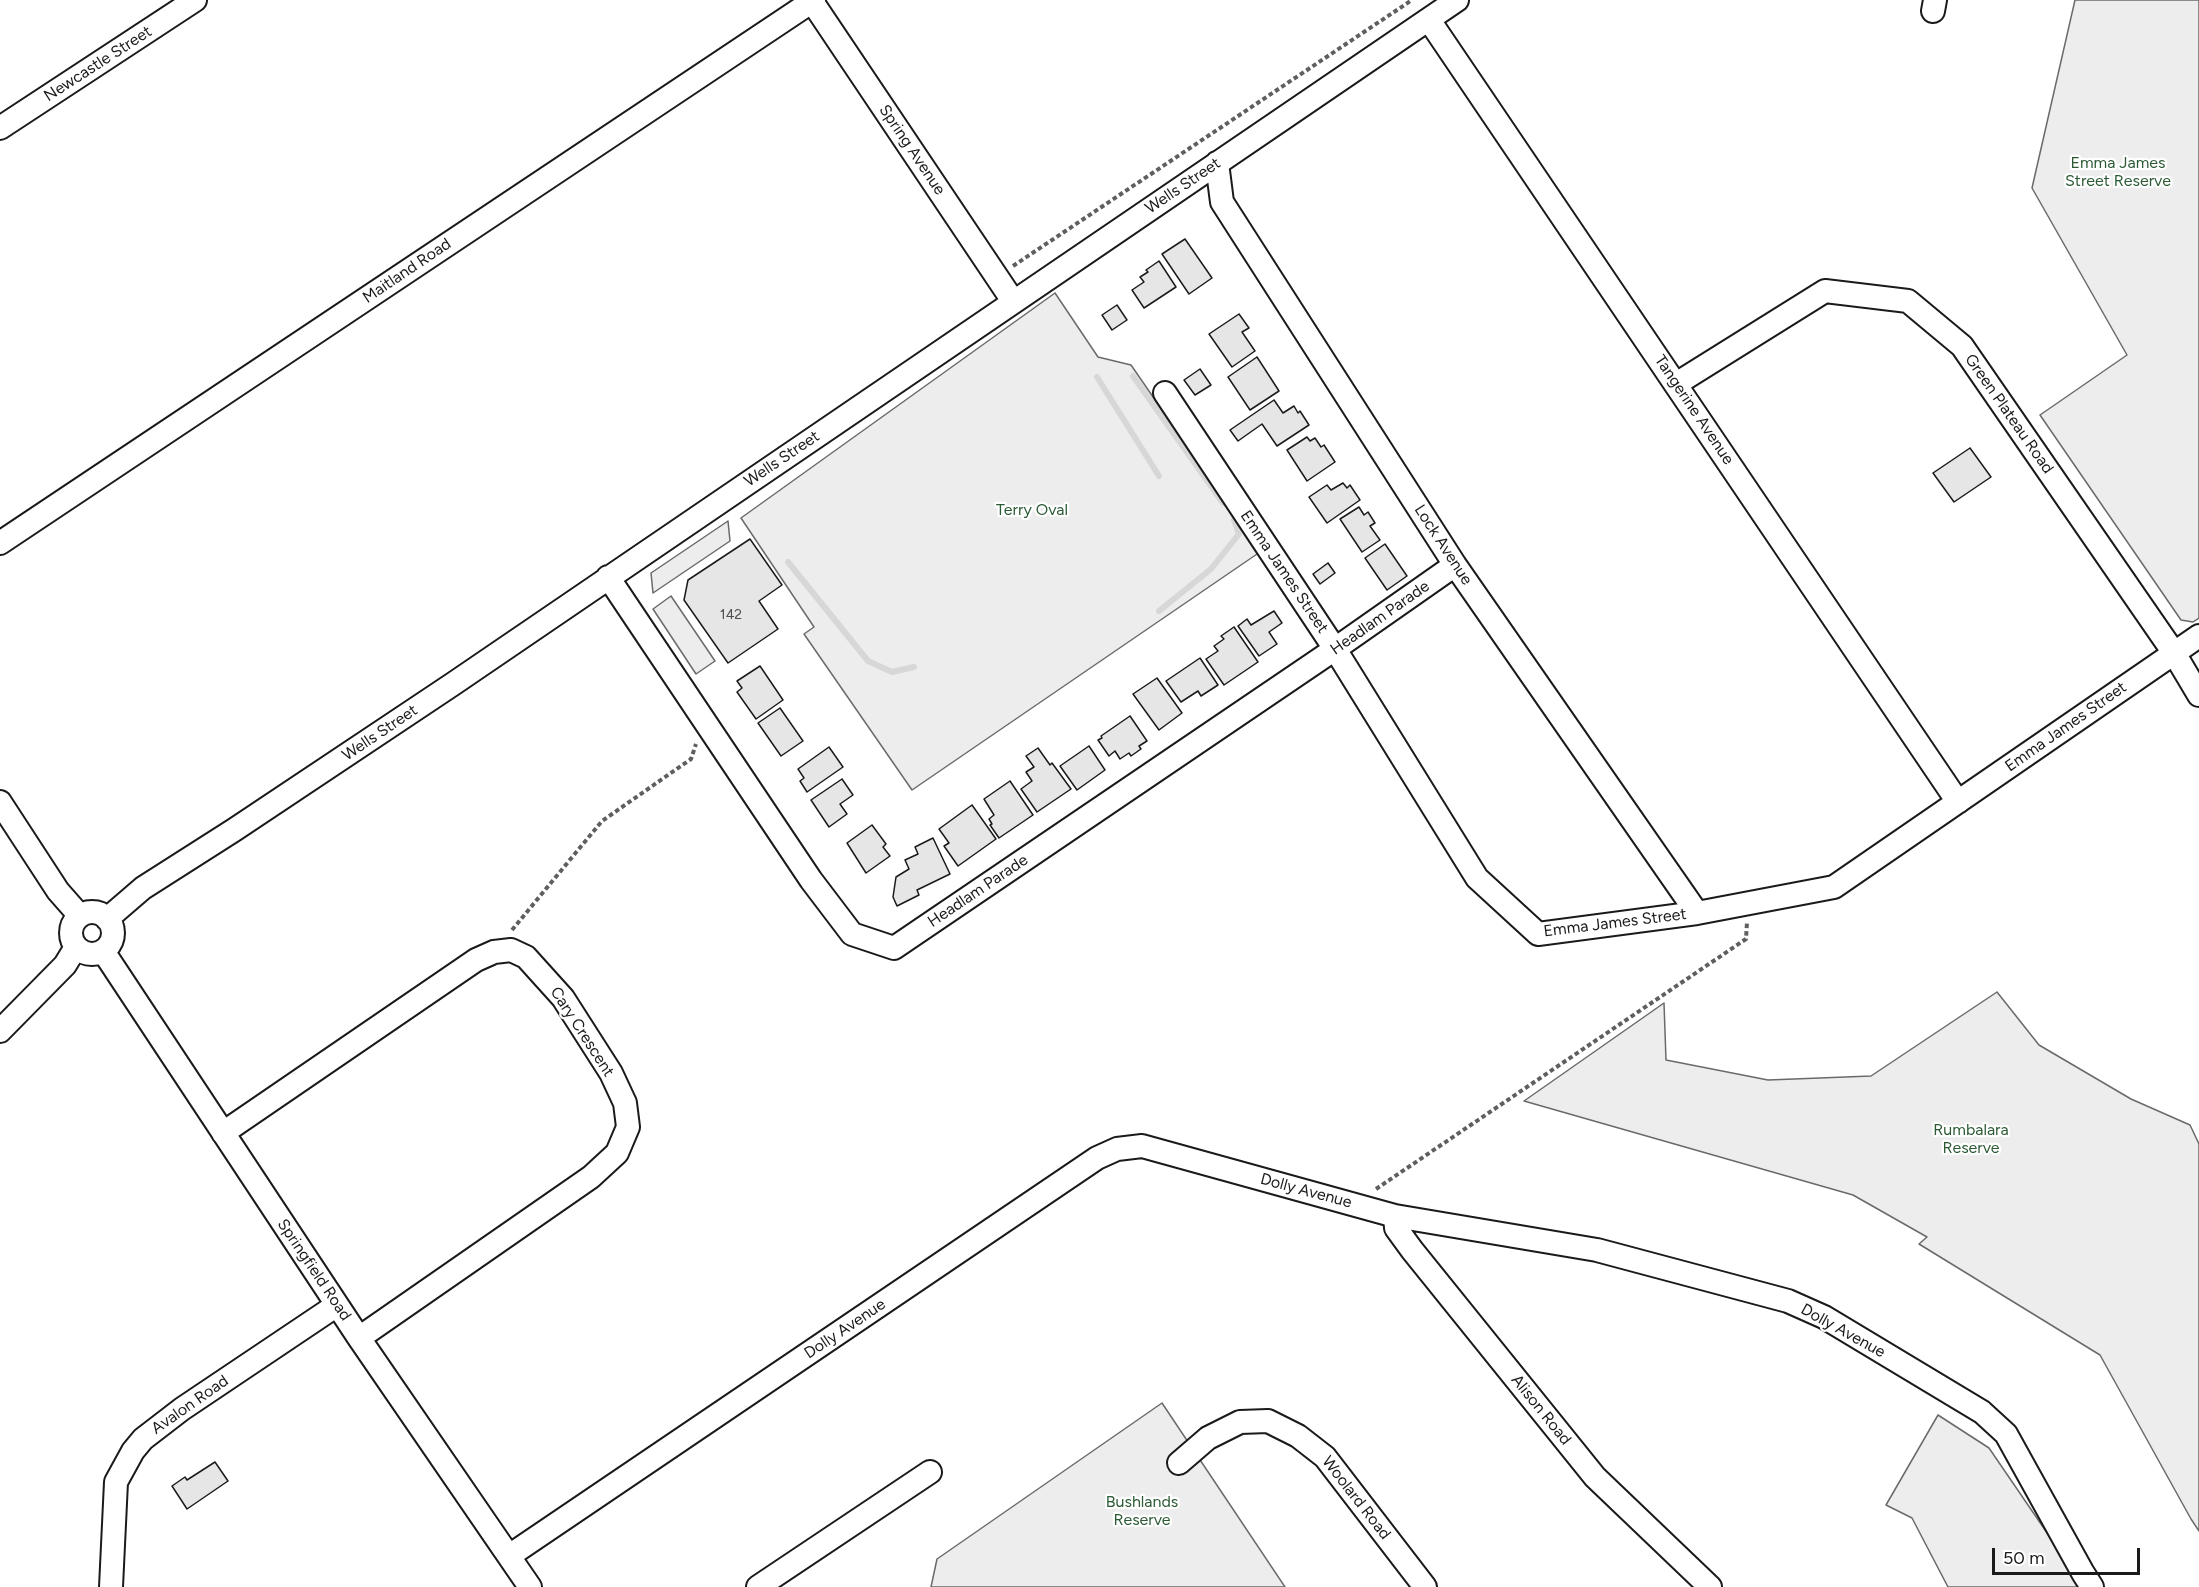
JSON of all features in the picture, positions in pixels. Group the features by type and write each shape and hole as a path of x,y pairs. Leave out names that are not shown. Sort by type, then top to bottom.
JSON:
{"street":[{"name":"Newcastle Street","path":"0,128 195,0"},
{"name":"Spring Avenue","path":"812,0 1013,301"},
{"name":"Maitland Road","path":"0,543 812,0"},
{"name":"Wells Street","path":"107,919 143,888 254,817 1457,0"},
{"name":"Tangerine Avenue","path":"1429,20 1958,802"},
{"name":"Lock Avenue","path":"1217,163 1222,202 1455,565 1697,913"},
{"name":"Green Plateau Road","path":"1676,384 1825,291 1908,301 1962,346 2174,653 2199,695"},
{"name":"Emma James Street","path":"1165,393 1335,650 1477,878 1538,934 1697,913 1834,887 2199,636"},
{"name":"Headlam Parade","path":"608,577 810,880 852,934 894,948 1335,650 1455,565"},
{"path":"0,801 58,891 80,916"},
{"path":"90,912 107,919 112,933 108,946 103,951 85,953 76,947 72,940 72,927 80,916 90,912"},
{"path":"0,1031 65,965 76,947"},
{"name":"Cary Crescent","path":"359,1338 591,1177 617,1153 628,1127 625,1103 611,1073 563,998 526,957 511,950 494,952"},
{"name":"Springfield Road","path":"103,951 359,1338 530,1587"},
{"path":"223,1132 476,960 494,952"},
{"name":"Dolly Avenue","path":"509,1556 1097,1158 1117,1149 1142,1146 1395,1216 1597,1250 1788,1301 1824,1317 1982,1412 2006,1434 2092,1587"},
{"name":"Alison Road","path":"1395,1216 1396,1228 1412,1250 1595,1478 1710,1587"},
{"name":"Avalon Road","path":"111,1587 116,1482 133,1451 143,1439 182,1409 337,1305"},
{"name":"Woolard Road","path":"1179,1462 1208,1438 1240,1422 1268,1421 1298,1436 1325,1457 1425,1587"},
{"path":"758,1587 930,1472"}],"path":[{"path":"1010,268 1412,0"},
{"path":"494,952 602,821 691,759 704,718"},
{"path":"1357,1205 1383,1182 1746,939 1748,903"}],"shaded area":[{"name":"Emma James Street Reserve","path":"2075,0 2199,0 2199,618 2193,622 2181,620 2040,415 2127,355 2032,188"},
{"name":"Terry Oval","path":"1055,293 1098,357 1131,365 1260,552 912,790 804,634 814,627 741,518"},
{"path":"728,521 730,541 653,593 651,573"},
{"path":"671,596 715,661 696,674 653,609"},
{"name":"Rumbalara Reserve","path":"1997,992 2039,1045 2131,1099 2190,1125 2199,1144 2199,1531 2100,1355 1919,1244 1927,1237 1853,1195 1524,1101 1664,1003 1666,1060 1768,1080 1871,1076"},
{"name":"Bushlands Reserve","path":"1162,1403 1285,1587 931,1587 937,1559"},
{"path":"1938,1415 1989,1448 2084,1587 1948,1587 1912,1518 1886,1505"}],"building":[{"path":"1185,239 1212,278 1189,294 1162,254"},
{"path":"1159,261 1176,287 1144,308 1132,290 1144,282 1140,277 1148,272 1146,270"},
{"path":"1117,305 1127,320 1112,330 1102,315"},
{"path":"1239,314 1249,328 1242,332 1255,351 1232,367 1209,334"},
{"path":"1257,357 1279,391 1250,410 1228,377"},
{"path":"1200,369 1211,385 1195,395 1184,380"},
{"path":"1274,400 1283,413 1294,406 1309,425 1277,446 1262,424 1238,441 1230,430"},
{"path":"1307,437 1310,441 1315,438 1321,447 1324,445 1335,462 1307,481 1287,450"},
{"path":"1970,448 1991,477 1954,502 1933,473"},
{"path":"1343,483 1347,488 1350,485 1360,500 1327,523 1309,497 1327,485 1331,490"},
{"path":"1359,507 1364,515 1368,512 1375,523 1370,526 1380,540 1362,552 1340,519"},
{"path":"750,539 782,585 759,601 778,629 728,663 684,600 688,580"},
{"path":"1385,544 1407,576 1387,590 1365,558"},
{"path":"1328,563 1335,573 1320,584 1313,574"},
{"path":"1274,611 1282,623 1269,632 1277,644 1259,656 1238,626 1247,619 1251,625"},
{"path":"1234,627 1258,662 1224,685 1206,659 1218,651 1214,646 1224,639 1221,636"},
{"path":"1200,658 1218,685 1201,696 1198,691 1181,702 1166,681"},
{"path":"760,666 783,700 756,719 737,692 742,688 737,681"},
{"path":"1157,678 1182,713 1159,730 1133,694"},
{"path":"780,708 803,741 781,756 758,723"},
{"path":"1130,716 1147,741 1139,746 1141,749 1131,756 1129,753 1120,759 1115,751 1109,756 1098,740"},
{"path":"1089,746 1105,770 1077,790 1060,766"},
{"path":"829,747 843,767 807,792 800,781 804,778 798,769"},
{"path":"1038,748 1071,789 1037,812 1021,789 1032,781 1026,772 1034,767 1026,756"},
{"path":"842,779 853,795 840,804 847,814 829,827 811,800"},
{"path":"1010,781 1033,815 999,838 990,825 992,824 989,819 994,815 984,799"},
{"path":"972,805 996,839 958,866 944,846 949,843 939,829"},
{"path":"872,825 886,844 883,847 890,856 866,873 847,843"},
{"path":"933,838 950,874 917,890 919,895 897,906 893,897 896,877 909,869 905,860 918,854 915,847"},
{"path":"215,1462 228,1481 187,1509 172,1486 185,1477 187,1480"}],"waterway":[{"path":"1133,376 1223,503"},
{"path":"1097,377 1159,476"},
{"path":"1159,611 1211,569 1239,534 1234,520"},
{"path":"788,562 868,661 892,672 914,667"}]}
